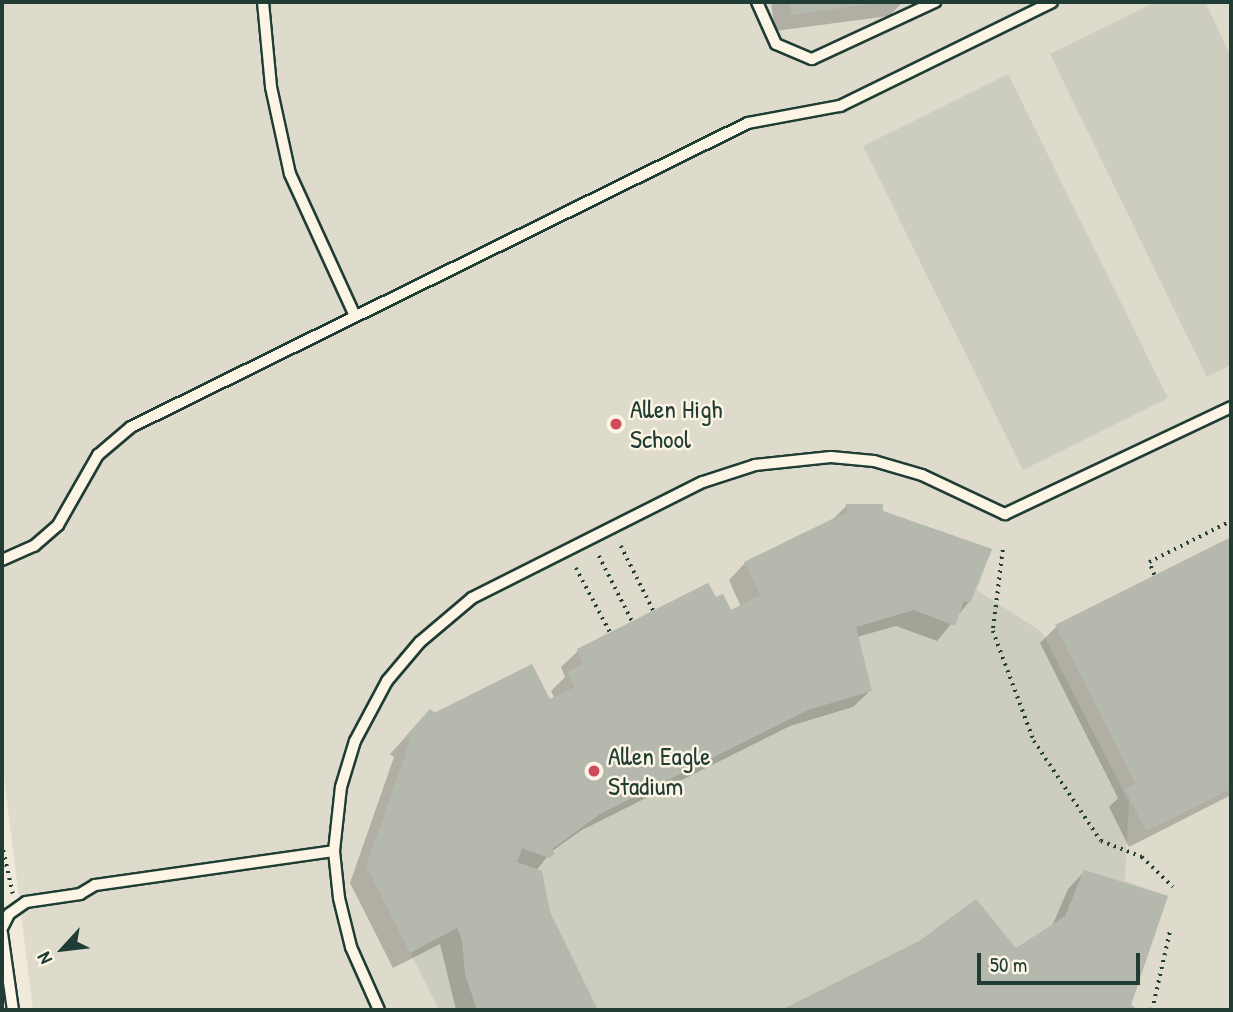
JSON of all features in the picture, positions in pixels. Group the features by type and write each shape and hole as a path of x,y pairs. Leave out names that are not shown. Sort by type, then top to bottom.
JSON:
{"lane":[{"path":"263,2 271,87 290,174 355,316"},
{"path":"757,2 776,44 812,59 934,2"},
{"path":"2,560 25,551 58,525 98,455 119,434 754,121 840,106 1052,2"},
{"path":"379,1010 346,932 334,851 338,804 355,741 379,693 420,642 481,592 659,503 713,478 755,465 831,457 906,470 989,509 1012,512 1231,407"},
{"path":"13,1010 2,930 9,914 26,902 80,894 95,885 334,851"}],"path":[{"path":"1154,575 1150,562 1231,521"},
{"path":"621,546 653,610"},
{"path":"1003,550 1002,584 993,631 1034,741 1101,841 1142,857 1172,887"},
{"path":"599,556 632,621"},
{"path":"576,568 610,632"},
{"path":"1152,1010 1170,930"}],"shaded area":[{"name":"Allen High School","path":"2,2 1231,2 1231,1010 33,1010 2,762"},
{"path":"1156,2 1205,2 1231,56 1231,365 1207,377 1050,54"},
{"path":"1008,74 1168,398 1023,470 863,146"},
{"name":"Allen Eagle Stadium","path":"846,504 883,504 883,511 992,549 977,590 1042,632 1129,802 1125,881 1168,896 1131,1004 1138,1010 439,1010 366,866 410,740 406,736 430,709 435,712 532,664 550,699 574,687 567,672 583,664 577,649 708,583 715,597 723,594 732,610 760,595 744,562 846,512"}],"building":[{"path":"790,2 879,2 879,3 791,15"},
{"path":"846,504 883,504 883,511 992,549 970,603 964,601 955,626 914,610 856,627 872,691 808,710 600,814 552,849 555,854 549,858 522,848 517,862 542,871 550,912 598,1010 477,1010 465,974 462,940 457,928 410,953 366,866 410,740 406,736 430,709 435,713 532,664 550,699 574,687 567,672 583,664 577,649 708,583 716,597 723,594 731,610 760,595 744,562 847,512"},
{"path":"1231,537 1231,789 1146,831 1125,789 1136,784 1055,625"},
{"path":"1084,870 1168,896 1131,1005 1138,1010 781,1010 919,941 976,899 1016,948 1065,916"}],"place":[{"name":"Allen High School","path":"616,424"},
{"name":"Allen Eagle Stadium","path":"594,771"}]}
